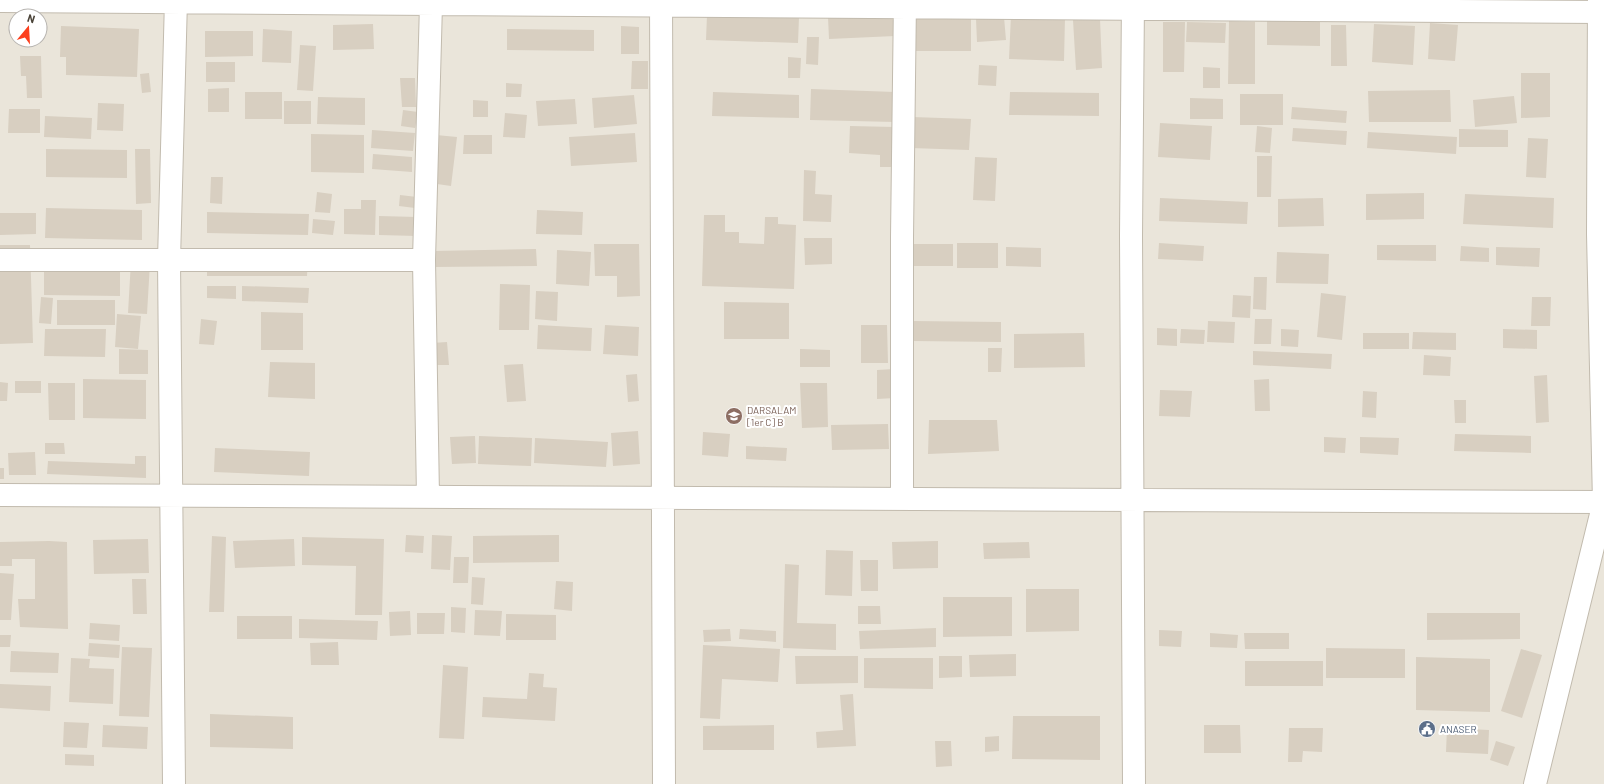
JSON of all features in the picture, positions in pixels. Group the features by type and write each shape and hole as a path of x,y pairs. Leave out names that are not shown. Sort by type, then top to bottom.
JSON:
{"street":[{"path":"0,1 176,1 431,4 905,3 1599,6 1604,502 1535,784"},
{"path":"174,784 169,260 176,1"},
{"path":"661,3 664,784"},
{"path":"902,498 902,253 905,3"},
{"path":"428,497 424,260 431,4"},
{"path":"1133,4 1131,236 1134,784"},
{"path":"0,260 424,260"},
{"path":"0,495 1604,502"}],"shaded area":[{"path":"0,0 1604,0 1604,784 0,784"}],"building":[{"path":"894,13 895,36 829,39 828,17"},
{"path":"707,15 799,17 798,43 706,40"},
{"path":"1011,15 1065,17 1064,61 1009,59"},
{"path":"913,17 971,17 971,51 913,51"},
{"path":"1004,17 1006,40 977,42 976,19"},
{"path":"1100,19 1102,68 1076,70 1073,20"},
{"path":"1267,19 1320,20 1320,46 1267,45"},
{"path":"1229,21 1255,22 1255,84 1228,84"},
{"path":"1163,22 1185,22 1184,72 1163,72"},
{"path":"1187,22 1226,23 1225,43 1186,42"},
{"path":"1430,23 1458,25 1455,61 1428,59"},
{"path":"373,24 374,49 333,50 333,25"},
{"path":"1374,24 1415,26 1413,65 1372,62"},
{"path":"1331,25 1346,25 1347,66 1331,66"},
{"path":"61,26 139,29 137,77 66,75 66,57 60,57"},
{"path":"621,26 639,27 639,54 621,54"},
{"path":"263,29 292,31 291,63 262,62"},
{"path":"507,29 594,30 594,51 507,50"},
{"path":"205,31 253,31 253,56 205,57"},
{"path":"807,37 819,37 818,65 806,64"},
{"path":"300,45 316,46 313,91 297,90"},
{"path":"20,56 41,56 42,98 27,98 26,76 21,76"},
{"path":"788,57 801,58 800,78 788,78"},
{"path":"632,61 648,61 648,89 631,89"},
{"path":"206,62 235,62 235,82 206,82"},
{"path":"979,65 997,66 996,86 978,85"},
{"path":"1203,67 1220,68 1220,88 1203,88"},
{"path":"149,73 151,92 142,93 140,74"},
{"path":"1521,73 1550,73 1550,117 1521,118"},
{"path":"400,78 415,78 416,107 402,107"},
{"path":"506,83 522,84 521,97 506,97"},
{"path":"229,88 229,112 208,112 208,89"},
{"path":"811,89 895,92 895,122 810,120"},
{"path":"1450,90 1451,122 1369,122 1368,91"},
{"path":"245,92 282,92 282,119 245,119"},
{"path":"713,92 799,95 799,118 712,116"},
{"path":"1010,92 1099,93 1099,116 1009,115"},
{"path":"1240,94 1283,94 1283,125 1240,125"},
{"path":"634,95 637,124 594,128 592,98"},
{"path":"1514,96 1517,123 1475,127 1473,100"},
{"path":"318,97 365,98 365,125 317,124"},
{"path":"1190,98 1223,99 1223,119 1190,119"},
{"path":"575,99 577,124 538,126 536,101"},
{"path":"473,100 488,101 488,117 473,117"},
{"path":"284,101 311,101 311,124 284,124"},
{"path":"98,103 124,104 123,131 97,130"},
{"path":"1292,107 1347,111 1346,123 1291,119"},
{"path":"9,109 40,109 40,133 8,133"},
{"path":"403,110 418,112 415,128 401,126"},
{"path":"505,113 527,115 525,138 503,137"},
{"path":"45,116 92,118 91,139 44,137"},
{"path":"912,117 971,119 969,150 911,148"},
{"path":"1160,123 1212,126 1210,160 1158,157"},
{"path":"850,126 895,127 893,167 880,167 880,155 849,153"},
{"path":"1257,126 1272,128 1270,153 1255,152"},
{"path":"1293,128 1347,131 1346,145 1292,141"},
{"path":"1459,129 1508,130 1508,147 1459,147"},
{"path":"372,130 415,133 413,151 371,148"},
{"path":"1368,132 1457,137 1456,154 1367,148"},
{"path":"635,133 637,162 571,166 569,137"},
{"path":"311,134 364,135 364,173 311,172"},
{"path":"436,135 457,137 451,186 430,183"},
{"path":"464,135 492,135 492,154 463,154"},
{"path":"1528,138 1548,139 1546,178 1526,177"},
{"path":"46,149 127,150 127,178 46,177"},
{"path":"135,149 150,149 151,203 136,204"},
{"path":"373,154 412,157 412,172 372,169"},
{"path":"1257,156 1272,156 1271,197 1257,197"},
{"path":"975,157 997,158 995,201 973,200"},
{"path":"804,170 816,171 815,194 832,195 831,222 803,221"},
{"path":"211,177 223,177 222,204 210,203"},
{"path":"317,192 332,194 330,213 315,212"},
{"path":"1424,193 1424,219 1366,220 1366,194"},
{"path":"1465,194 1554,198 1553,228 1463,224"},
{"path":"400,195 417,197 415,208 399,206"},
{"path":"1160,198 1248,202 1247,224 1159,221"},
{"path":"1323,198 1324,226 1278,227 1278,199"},
{"path":"361,200 376,200 375,235 344,234 344,209 361,209"},
{"path":"46,208 142,210 142,240 45,238"},
{"path":"537,210 583,212 582,235 536,234"},
{"path":"207,212 309,214 308,235 207,233"},
{"path":"0,213 36,213 36,234 0,235"},
{"path":"704,215 725,215 725,232 739,232 739,243 764,244 765,217 778,217 778,224 796,225 794,289 702,286"},
{"path":"379,216 417,217 417,236 379,235"},
{"path":"313,219 335,221 333,235 312,233"},
{"path":"804,238 832,238 832,264 805,265"},
{"path":"957,243 998,243 998,268 957,268"},
{"path":"1159,243 1204,246 1203,261 1158,259"},
{"path":"594,244 639,244 640,296 617,297 617,276 595,276"},
{"path":"914,244 953,244 953,266 914,266"},
{"path":"0,245 30,245 33,343 0,344"},
{"path":"1377,245 1436,245 1436,261 1377,260"},
{"path":"1461,246 1489,248 1489,262 1460,261"},
{"path":"1006,247 1041,248 1041,267 1006,266"},
{"path":"1496,247 1540,248 1539,267 1496,265"},
{"path":"536,249 537,266 434,267 433,251"},
{"path":"557,250 591,252 589,286 556,284"},
{"path":"44,252 120,253 120,296 44,295"},
{"path":"1277,252 1329,254 1328,284 1276,283"},
{"path":"207,256 308,256 307,276 207,276"},
{"path":"131,261 150,263 147,314 128,313"},
{"path":"1254,277 1267,277 1266,310 1253,309"},
{"path":"500,284 530,285 529,330 499,330"},
{"path":"207,286 236,286 236,299 207,298"},
{"path":"242,286 309,288 308,303 242,301"},
{"path":"536,291 558,292 557,321 535,319"},
{"path":"1321,293 1346,296 1342,340 1317,337"},
{"path":"1233,295 1251,296 1250,318 1232,317"},
{"path":"41,297 53,298 51,324 39,323"},
{"path":"1532,297 1551,297 1550,326 1531,326"},
{"path":"57,300 115,300 115,325 57,325"},
{"path":"724,302 789,303 789,339 724,339"},
{"path":"261,312 303,313 303,350 261,350"},
{"path":"117,314 141,316 138,349 115,347"},
{"path":"201,319 217,321 214,345 199,344"},
{"path":"1255,319 1272,319 1271,344 1254,344"},
{"path":"912,321 1001,322 1001,342 912,341"},
{"path":"1208,321 1235,322 1234,343 1207,342"},
{"path":"538,325 592,328 591,351 537,349"},
{"path":"605,325 639,327 638,356 603,354"},
{"path":"861,325 887,325 888,363 861,363"},
{"path":"1157,328 1177,329 1177,346 1157,345"},
{"path":"45,329 106,329 105,357 44,356"},
{"path":"1181,329 1205,330 1204,344 1180,343"},
{"path":"1281,329 1299,330 1298,347 1281,346"},
{"path":"1503,329 1537,330 1537,349 1503,348"},
{"path":"1413,332 1456,333 1456,350 1412,349"},
{"path":"1084,333 1085,367 1014,368 1014,334"},
{"path":"1363,333 1409,333 1409,349 1363,349"},
{"path":"447,342 449,365 433,365 432,343"},
{"path":"988,348 1002,348 1001,372 988,372"},
{"path":"119,349 148,350 148,374 119,374"},
{"path":"800,349 830,350 830,367 800,367"},
{"path":"1253,351 1332,354 1331,369 1253,365"},
{"path":"1424,355 1451,357 1450,376 1423,375"},
{"path":"270,362 315,363 315,399 268,397"},
{"path":"523,364 526,401 507,402 504,365"},
{"path":"894,369 895,398 877,399 877,370"},
{"path":"637,374 639,401 628,402 626,375"},
{"path":"1547,375 1549,422 1536,423 1534,376"},
{"path":"83,379 146,380 146,419 83,418"},
{"path":"1269,379 1270,411 1255,411 1254,380"},
{"path":"15,381 41,381 41,393 15,393"},
{"path":"0,382 8,383 7,401 0,401"},
{"path":"48,383 75,383 75,420 49,420"},
{"path":"800,383 827,383 828,427 802,428"},
{"path":"1160,390 1192,391 1190,417 1159,416"},
{"path":"1363,391 1377,392 1376,418 1362,417"},
{"path":"1454,400 1466,400 1466,423 1455,423"},
{"path":"929,420 997,420 999,451 928,454"},
{"path":"888,424 889,449 832,450 831,425"},
{"path":"638,431 640,464 613,466 611,433"},
{"path":"703,432 730,434 728,457 702,455"},
{"path":"1455,434 1531,436 1531,453 1454,451"},
{"path":"475,436 476,463 452,464 450,437"},
{"path":"479,436 532,438 531,466 478,464"},
{"path":"1324,437 1346,438 1345,453 1324,452"},
{"path":"1360,437 1399,438 1398,455 1360,453"},
{"path":"535,438 608,442 606,467 534,463"},
{"path":"45,443 64,443 65,454 45,454"},
{"path":"746,446 787,448 786,461 746,459"},
{"path":"215,448 310,452 309,476 214,472"},
{"path":"35,452 36,475 9,475 8,453"},
{"path":"135,456 146,456 146,478 47,474 48,461 135,464"},
{"path":"0,468 4,468 4,479 0,479"},
{"path":"406,535 424,536 423,553 405,552"},
{"path":"432,535 452,536 450,570 431,569"},
{"path":"559,535 559,562 473,563 473,536"},
{"path":"212,536 226,537 224,612 209,612"},
{"path":"302,537 384,539 382,615 355,615 356,566 302,565"},
{"path":"148,539 149,573 94,574 93,540"},
{"path":"294,539 295,566 235,568 233,541"},
{"path":"938,541 938,568 893,569 892,542"},
{"path":"0,542 67,542 68,629 20,627 18,599 35,599 35,559 12,559 12,566 0,566"},
{"path":"1029,542 1030,558 984,559 983,543"},
{"path":"826,550 853,551 852,596 825,595"},
{"path":"454,557 469,557 468,583 453,583"},
{"path":"860,560 878,560 878,591 861,591"},
{"path":"785,564 799,565 797,623 836,624 836,650 783,648"},
{"path":"0,573 14,574 11,620 0,620"},
{"path":"472,577 485,578 483,605 471,604"},
{"path":"132,579 146,579 147,614 133,614"},
{"path":"556,581 573,582 572,611 554,609"},
{"path":"1026,589 1079,589 1079,631 1026,632"},
{"path":"943,597 1012,597 1012,636 943,637"},
{"path":"858,606 880,606 881,624 858,624"},
{"path":"451,607 466,608 465,633 451,632"},
{"path":"475,610 502,611 500,636 474,635"},
{"path":"410,611 411,635 390,636 389,612"},
{"path":"417,613 445,613 444,634 417,634"},
{"path":"1427,613 1520,613 1520,639 1427,640"},
{"path":"506,614 556,615 556,640 506,640"},
{"path":"237,616 292,616 292,639 237,639"},
{"path":"299,619 378,621 377,640 299,638"},
{"path":"90,623 120,625 119,641 89,639"},
{"path":"936,628 936,647 860,649 859,631"},
{"path":"730,629 731,641 704,642 703,630"},
{"path":"740,629 776,631 776,642 739,639"},
{"path":"1159,630 1182,631 1181,647 1159,646"},
{"path":"1210,633 1238,635 1237,648 1210,647"},
{"path":"1244,633 1289,633 1289,649 1245,649"},
{"path":"0,635 11,635 10,647 0,647"},
{"path":"338,642 339,665 311,665 310,643"},
{"path":"89,643 120,645 119,658 88,656"},
{"path":"703,645 780,649 778,682 722,679 720,719 700,718"},
{"path":"122,647 152,648 149,717 119,716"},
{"path":"1326,648 1405,649 1405,678 1326,678"},
{"path":"1521,649 1542,655 1522,718 1501,711"},
{"path":"11,651 59,653 58,673 10,672"},
{"path":"1016,654 1016,676 970,677 969,655"},
{"path":"795,656 858,656 858,683 796,684"},
{"path":"939,656 962,656 962,677 939,678"},
{"path":"1416,657 1490,659 1490,712 1416,710"},
{"path":"71,658 90,659 89,668 114,669 113,704 69,702"},
{"path":"864,658 933,658 933,689 864,688"},
{"path":"1245,661 1323,661 1323,686 1245,686"},
{"path":"443,665 468,667 464,739 439,738"},
{"path":"529,673 544,674 543,687 557,688 555,721 482,717 483,697 527,699"},
{"path":"0,684 51,686 50,711 0,708"},
{"path":"853,694 856,746 817,748 816,732 843,730 840,695"},
{"path":"210,714 293,717 293,749 210,747"},
{"path":"1013,716 1100,716 1100,760 1012,759"},
{"path":"64,722 89,723 87,748 63,747"},
{"path":"103,725 148,727 147,749 102,747"},
{"path":"774,725 774,750 703,750 703,726"},
{"path":"1204,725 1240,725 1241,753 1204,753"},
{"path":"1289,728 1323,728 1322,752 1303,751 1302,762 1288,762"},
{"path":"1447,728 1489,730 1488,754 1446,752"},
{"path":"999,736 999,751 985,752 985,737"},
{"path":"935,741 951,741 952,766 936,767"},
{"path":"1496,741 1515,747 1508,766 1490,760"},
{"path":"65,754 94,755 94,766 65,765"}],"place":[{"name":"DARSALAM [1er C] B","path":"734,416"},
{"name":"ANASER","path":"1427,729"}]}
